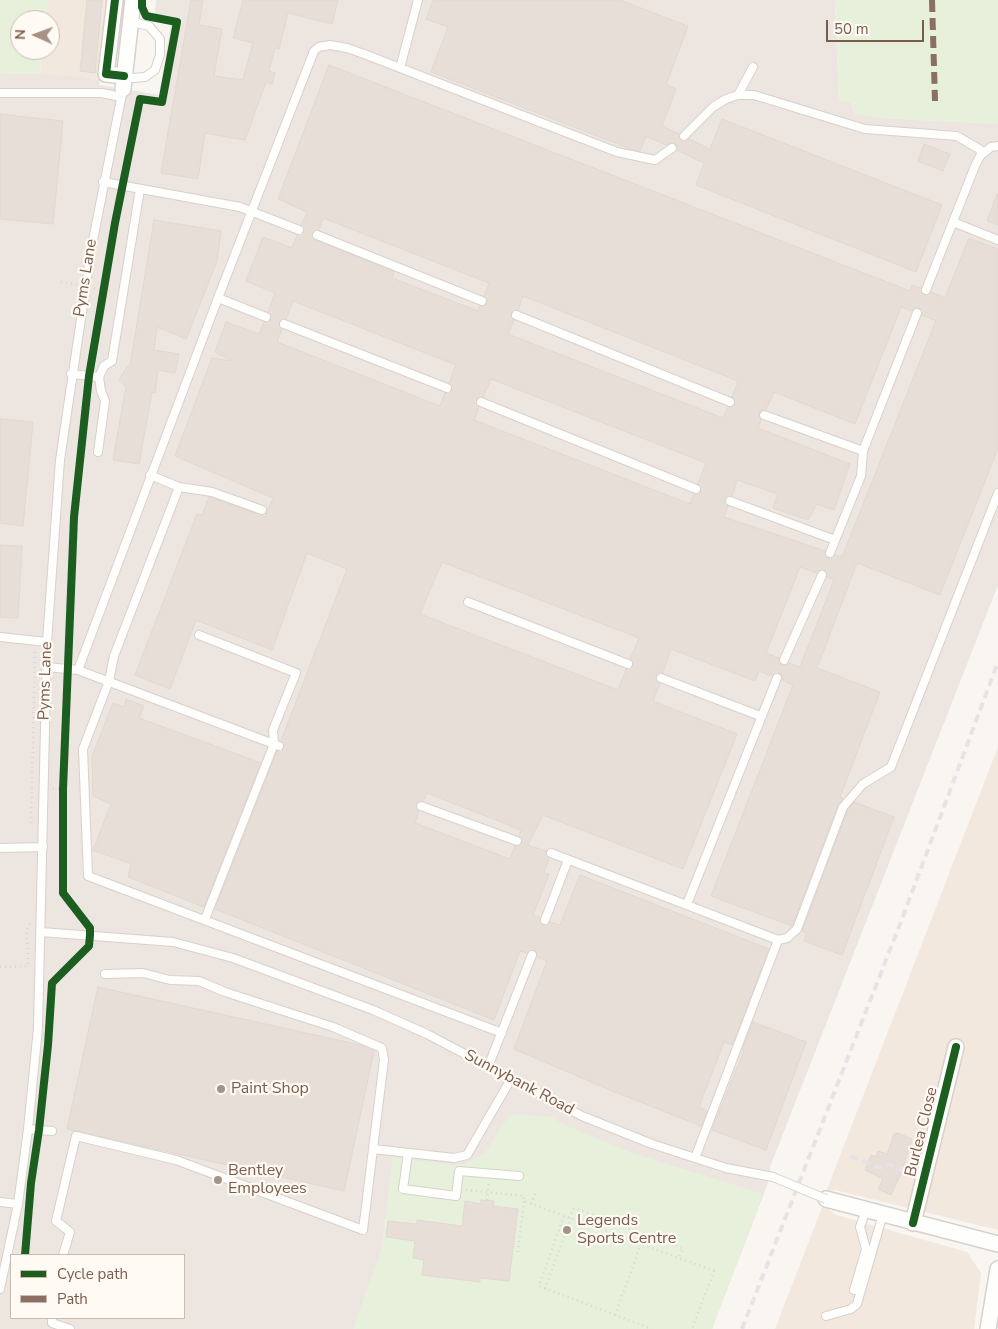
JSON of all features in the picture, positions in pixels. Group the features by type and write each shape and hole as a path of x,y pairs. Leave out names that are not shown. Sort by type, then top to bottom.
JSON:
{"street":[{"path":"115,0 106,74 123,87"},
{"name":"Pyms Lane","path":"123,87 132,22 133,0"},
{"name":"Burlea Close","path":"914,1223 956,1047"},
{"name":"Sunnybank Road","path":"826,1198 998,1244"},
{"path":"988,1329 998,1269"}],"lane":[{"path":"400,68 418,0"},
{"path":"0,93 102,93 123,87 133,78 145,77 155,70 160,55 160,38 149,26 132,22"},
{"path":"78,670 218,298 314,52 319,47 347,48 617,152 654,160 672,148"},
{"path":"738,95 753,67"},
{"name":"Pyms Lane","path":"0,1289 18,1204 38,1028 46,667 55,519 71,374 103,182 123,87"},
{"path":"684,136 713,108 726,99 738,95 754,95 865,129 957,136 984,152"},
{"path":"926,290 974,166 984,152 991,147 998,146"},
{"path":"103,182 253,210 299,230"},
{"path":"98,452 106,401 101,391 99,377 104,366 112,361 140,189"},
{"path":"953,222 998,240"},
{"path":"317,235 482,301"},
{"path":"218,298 266,317"},
{"path":"830,553 861,476 863,451 917,313"},
{"path":"516,315 730,402"},
{"path":"284,324 447,388"},
{"path":"71,374 99,377"},
{"path":"481,402 696,489"},
{"path":"764,415 863,451"},
{"path":"150,475 179,486 212,492 262,510"},
{"path":"179,486 114,656 109,681 83,749 88,876 502,1033"},
{"path":"551,853 778,940 787,938 797,929 843,807 863,784 891,767 998,493"},
{"path":"730,501 836,540"},
{"path":"784,660 822,575"},
{"path":"468,602 628,664"},
{"path":"199,635 296,673 273,730 276,745 205,919"},
{"path":"0,637 47,642"},
{"path":"46,667 78,670 276,745"},
{"path":"661,678 760,716"},
{"path":"687,904 776,678"},
{"path":"422,806 517,841"},
{"path":"0,848 42,847"},
{"path":"545,920 568,860"},
{"name":"Sunnybank Road","path":"41,932 173,942 224,955 373,1010 427,1034 582,1116 652,1144 726,1168 773,1177 826,1198"},
{"path":"695,1158 778,940"},
{"path":"488,1067 532,955"},
{"path":"63,1254 70,1232 56,1220 76,1136 176,1160 363,1230 384,1055 382,1048 360,1038 199,981 170,980 143,973 105,974"},
{"path":"373,1149 454,1158 467,1155 511,1079"},
{"path":"28,1129 52,1131"},
{"path":"408,1153 403,1189 456,1196 459,1171 519,1176"},
{"path":"0,1202 18,1204"},
{"path":"854,1290 866,1249 860,1228 866,1210"},
{"path":"826,1316 851,1309 857,1304 882,1214"},
{"path":"52,1319 52,1323 70,1329"}],"path":[{"path":"102,299 105,280"},
{"path":"31,847 35,640"},
{"path":"63,779 63,798"},
{"path":"0,967 28,966 27,931 30,922"},
{"path":"457,1189 524,1196 518,1252"},
{"path":"531,1204 537,1190"},
{"path":"524,1201 714,1271 692,1329"},
{"path":"545,1289 574,1208 683,1248 678,1258"},
{"path":"564,1216 538,1286 652,1329"},
{"path":"615,1315 641,1244"}],"shaded area":[{"path":"47,0 109,0 101,79 40,74 41,60 60,60 60,10 46,10"},
{"path":"156,0 835,0 839,100 851,102 854,113 882,118 998,124 998,585 770,1167 768,1183 712,1329 0,1329 0,73 46,74 101,79 99,85 159,95 171,24 155,14"},
{"path":"998,747 998,1230 835,1190 826,1192"},
{"path":"823,1205 836,1215 967,1252 981,1273 974,1329 775,1329"}],"green space":[{"path":"0,0 47,0 46,10 10,10 10,60 41,60 40,74 0,73"},
{"path":"835,0 998,0 998,124 882,118 854,113 851,102 839,101"},
{"name":"Legends Sports Centre","path":"512,1114 555,1117 558,1122 632,1153 760,1193 762,1196 712,1329 353,1329 381,1250 393,1157 453,1165 465,1164 485,1153 502,1125"}],"building":[{"path":"87,0 102,0 95,73 80,71"},
{"path":"191,0 203,0 199,25 222,29 214,76 243,80 253,43 233,38 243,0 338,0 332,24 288,13 279,49 275,48 269,71 275,73 272,84 266,82 245,140 205,133 198,179 161,173"},
{"path":"433,0 620,0 688,26 666,85 676,89 662,126 679,134 682,141 689,139 710,149 722,119 942,205 916,272 696,185 704,163 677,150 677,145 674,143 666,145 646,136 640,151 631,149 431,72 448,27 426,19"},
{"path":"329,65 910,291 912,285 921,288 924,295 931,292 945,298 969,238 998,249 998,448 940,595 857,563 817,668 880,692 840,797 843,798 838,805 792,926 711,896 793,685 782,680 782,675 779,673 772,676 759,671 755,681 671,649 663,673 656,676 656,681 660,683 653,701 737,734 683,869 543,815 528,845 546,851 549,858 544,873 549,874 533,915 540,918 543,925 550,922 560,925 580,875 769,949 732,1045 724,1042 699,1107 707,1111 701,1126 514,1049 547,961 537,957 534,950 527,953 520,951 494,1020 215,909 277,751 284,748 281,741 347,569 307,553 272,650 196,620 170,689 135,675 197,514 202,515 209,497 265,517 273,498 175,456 212,358 233,361 215,352 226,322 259,334 264,322 269,322 271,319 268,312 275,293 246,281 263,237 292,248 297,235 304,232 301,225 307,212 278,199","holes":["323,218 489,283 484,296 487,304 480,306 478,311 392,278 394,272 315,240 312,233 319,230","523,296 738,381 732,397 735,405 728,407 723,418 508,334 514,320 511,313 518,310","293,301 456,365 449,383 452,390 445,393 440,406 277,342 282,329 279,322 286,319","901,307 912,311 919,308 922,315 936,321 842,557 835,555 828,558 825,556 825,551 724,517 728,506 725,500 732,496 737,480 778,494 773,508 808,520 817,504 834,510 850,464 758,428 761,420 759,414 761,410 766,410 774,392 855,424","491,379 706,463 698,484 701,492 694,494 690,504 474,420 479,407 476,400 478,397 483,397","442,562 639,638 630,659 633,666 626,669 618,690 420,614","800,567 817,573 824,570 827,577 834,580 800,667 789,663 782,665 779,658 766,653","427,793 521,830 519,836 522,843 515,846 510,859 415,823 419,811 416,804 423,801"]},
{"path":"0,114 63,121 53,224 0,219"},
{"path":"924,144 950,154 943,171 918,161"},
{"path":"998,194 998,225 987,221"},
{"path":"154,220 221,231 217,261 186,339 157,327 154,350 179,354 175,373 158,370 155,393 152,392 139,464 113,460 126,387 119,380 127,367 130,366"},
{"path":"0,419 33,422 23,526 0,523"},
{"path":"0,545 22,546 18,618 0,617"},
{"path":"126,699 144,706 139,718 261,763 204,907 128,877 131,864 93,850 111,804 93,796 92,756 113,703 124,707"},
{"path":"854,802 894,817 842,955 804,941 807,933 802,931 848,810"},
{"name":"Paint Shop","path":"98,987 360,1045 374,1051 344,1191 67,1129"},
{"path":"753,1022 806,1042 766,1150 712,1130 744,1050 742,1050"},
{"path":"898,1133 912,1139 901,1174 891,1195 878,1189 883,1179 865,1170 871,1155 876,1157 878,1151 887,1154 894,1134"},
{"path":"481,1200 494,1201 493,1206 518,1209 509,1281 480,1278 480,1282 422,1275 424,1260 413,1258 415,1241 386,1237 388,1221 417,1224 417,1220 462,1226 465,1201 481,1204"}],"railway":[{"path":"742,1329 902,919 998,662"},
{"path":"850,1156 880,1168 890,1165 917,1177"}],"marked path":[{"path":"932,0 935,101"}],"cycle path":[{"path":"115,0 106,74 124,76"},
{"path":"25,1254 31,1183 48,1045 52,983 89,946 90,935 90,928 63,893 63,789 74,517 89,376 115,223 140,99 162,102 177,22 146,16 142,7 142,0"},
{"path":"913,1223 956,1047"}],"place":[{"name":"Paint Shop","path":"221,1089"},
{"name":"Bentley Employees","path":"218,1180"},
{"name":"Legends Sports Centre","path":"567,1230"}]}
